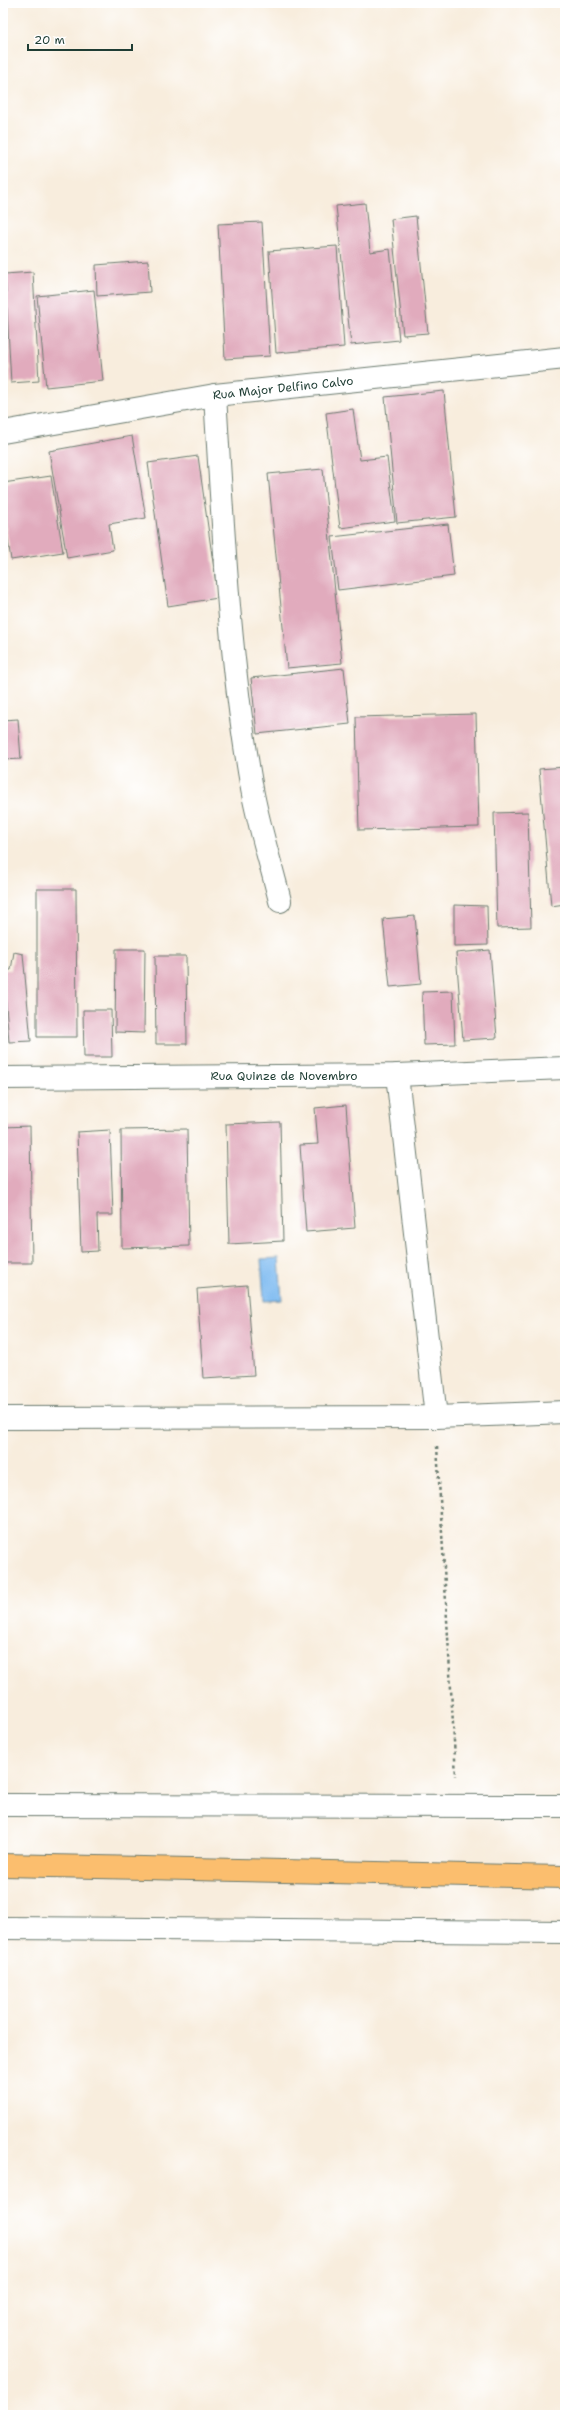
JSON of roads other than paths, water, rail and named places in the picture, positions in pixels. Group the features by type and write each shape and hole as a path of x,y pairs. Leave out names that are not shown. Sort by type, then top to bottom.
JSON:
{"main road":[{"path":"3,1865 565,1876"}],"street":[{"name":"Rua Major Delfino Calvo","path":"3,432 215,395 565,358"},
{"path":"215,395 226,590 239,707 252,791 280,901"},
{"name":"Rua Quinze de Novembro","path":"3,1078 397,1075 565,1068"},
{"path":"397,1075 436,1417"},
{"path":"3,1418 436,1417 565,1412"},
{"path":"3,1805 565,1806"},
{"path":"3,1928 565,1932"}],"water":[{"path":"279,1258 282,1300 264,1301 261,1259"}]}
